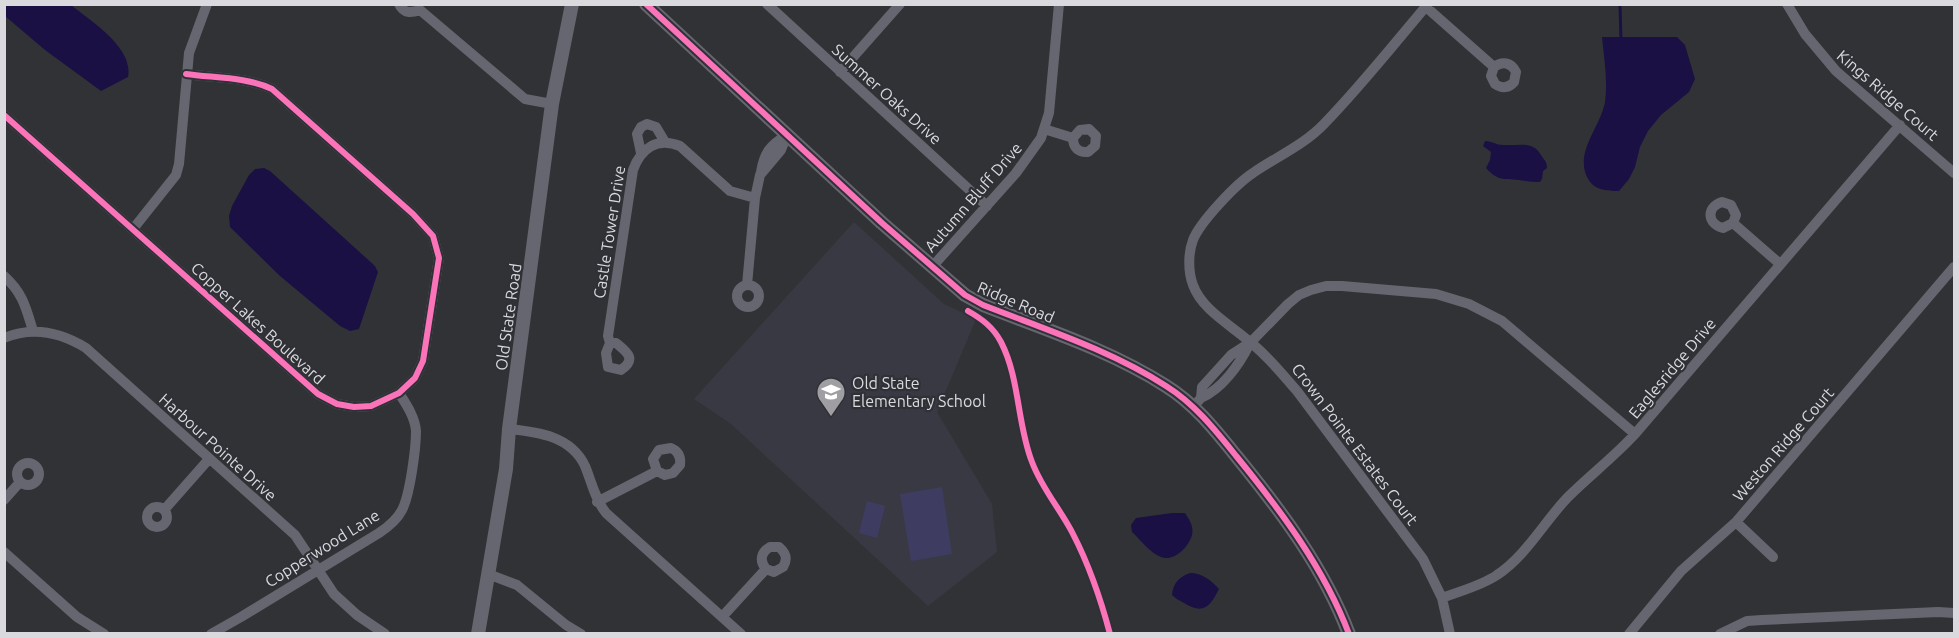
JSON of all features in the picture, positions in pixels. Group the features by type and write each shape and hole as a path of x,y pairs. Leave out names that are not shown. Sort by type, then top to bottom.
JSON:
{"street":[{"path":"399,4 410,13 421,7 525,99 552,105"},
{"name":"Old State Road","path":"478,633 506,469 509,429 552,105 572,4"},
{"name":"Ridge Road","path":"646,4 965,295 983,305 1081,343 1133,367 1197,403 1209,423 1284,518 1325,582 1349,633"},
{"name":"Summer Oaks Drive","path":"767,4 987,206"},
{"path":"840,72 900,4"},
{"name":"Autumn Bluff Drive","path":"932,267 1016,173 1036,146 1049,113 1059,4"},
{"name":"Kings Ridge Court","path":"1787,4 1805,34 1830,65 1954,173"},
{"path":"133,229 176,175 179,164 189,53 203,6"},
{"path":"1427,6 1494,67"},
{"name":"Crown Pointe Estates Court","path":"1427,6 1323,126 1241,183 1220,205 1193,238 1190,261 1193,285 1209,309 1251,342 1275,365 1423,559 1442,598 1450,633"},
{"name":"Copper Lakes Boulevard","path":"4,115 318,394 337,404 354,407 370,405 399,393 415,378 423,361 439,258 433,236 413,214 272,89 262,84 246,81 186,74"},
{"path":"641,153 637,134 647,124 656,127 665,142 680,146 730,191 755,198"},
{"name":"Eaglesridge Drive","path":"1442,598 1485,582 1509,566 1567,498 1635,434 1900,126"},
{"path":"1044,129 1073,138"},
{"path":"747,285 755,198 760,175 781,150 787,135"},
{"name":"Castle Tower Drive","path":"610,343 608,336 633,170 641,153 665,142"},
{"path":"1733,223 1780,264"},
{"name":"Weston Ridge Court","path":"1629,633 1681,571 1736,522 1954,267"},
{"path":"4,276 14,284 23,298 33,331"},
{"path":"1197,403 1202,387 1231,355 1251,342 1299,295 1326,286 1342,286 1444,296 1469,304 1502,321 1635,434"},
{"name":"Harbour Pointe Drive","path":"4,338 19,332 33,331 71,339 86,348 295,535 334,594 374,628 385,633"},
{"name":"Copperwood Lane","path":"211,633 226,630 389,526 402,509 408,487 416,430 410,410 399,393"},
{"path":"509,429 548,435 563,442 576,452 584,464 597,502 606,513 741,633"},
{"path":"164,510 209,459"},
{"path":"597,502 657,471"},
{"path":"4,500 20,482"},
{"path":"1736,522 1773,557"},
{"path":"4,552 77,617 104,633"},
{"path":"722,617 766,569"},
{"path":"488,574 517,585 566,625 581,633"},
{"path":"1720,633 1747,621 1954,613"}],"shaded area":[{"path":"4,5 71,5 99,27 118,46 128,66 128,77 101,91 45,50 5,16"},
{"path":"1602,37 1677,37 1685,45 1695,79 1689,92 1661,115 1648,131 1640,147 1635,167 1619,191 1605,190 1593,185 1584,167 1586,149 1605,102 1606,78"},
{"path":"1485,141 1501,145 1534,147 1547,166 1540,182 1494,176 1486,168 1491,152 1483,146"},
{"path":"264,168 375,266 378,272 359,329 350,331 340,326 280,276 230,227 229,216 232,206 249,175 255,169"},
{"name":"Old State Elementary School","path":"854,222 944,304 976,319 937,412 992,504 997,552 928,606 731,424 694,399"},
{"path":"942,487 952,554 911,561 900,494"},
{"path":"867,501 885,506 877,538 859,533"},
{"path":"1185,513 1192,526 1192,535 1182,551 1169,558 1160,557 1132,532 1131,525 1136,518"},
{"path":"1190,573 1206,578 1219,589 1209,605 1201,609 1191,607 1172,595 1177,581"}],"waterway":[{"path":"1620,4 1621,41"}],"cycle path":[{"path":"646,4 882,223 965,295 983,305 1076,341 1145,373 1177,393 1205,418 1253,477 1300,541 1327,586 1349,634"},
{"path":"4,115 318,394 337,404 354,407 371,406 399,393 415,378 423,361 439,258 433,236 413,214 272,89 241,80 186,74"},
{"path":"968,311 987,324 1001,342 1012,371 1023,432 1032,462 1079,546 1103,608 1110,634"}],"place":[{"name":"Old State Elementary School","path":"831,418"}]}
